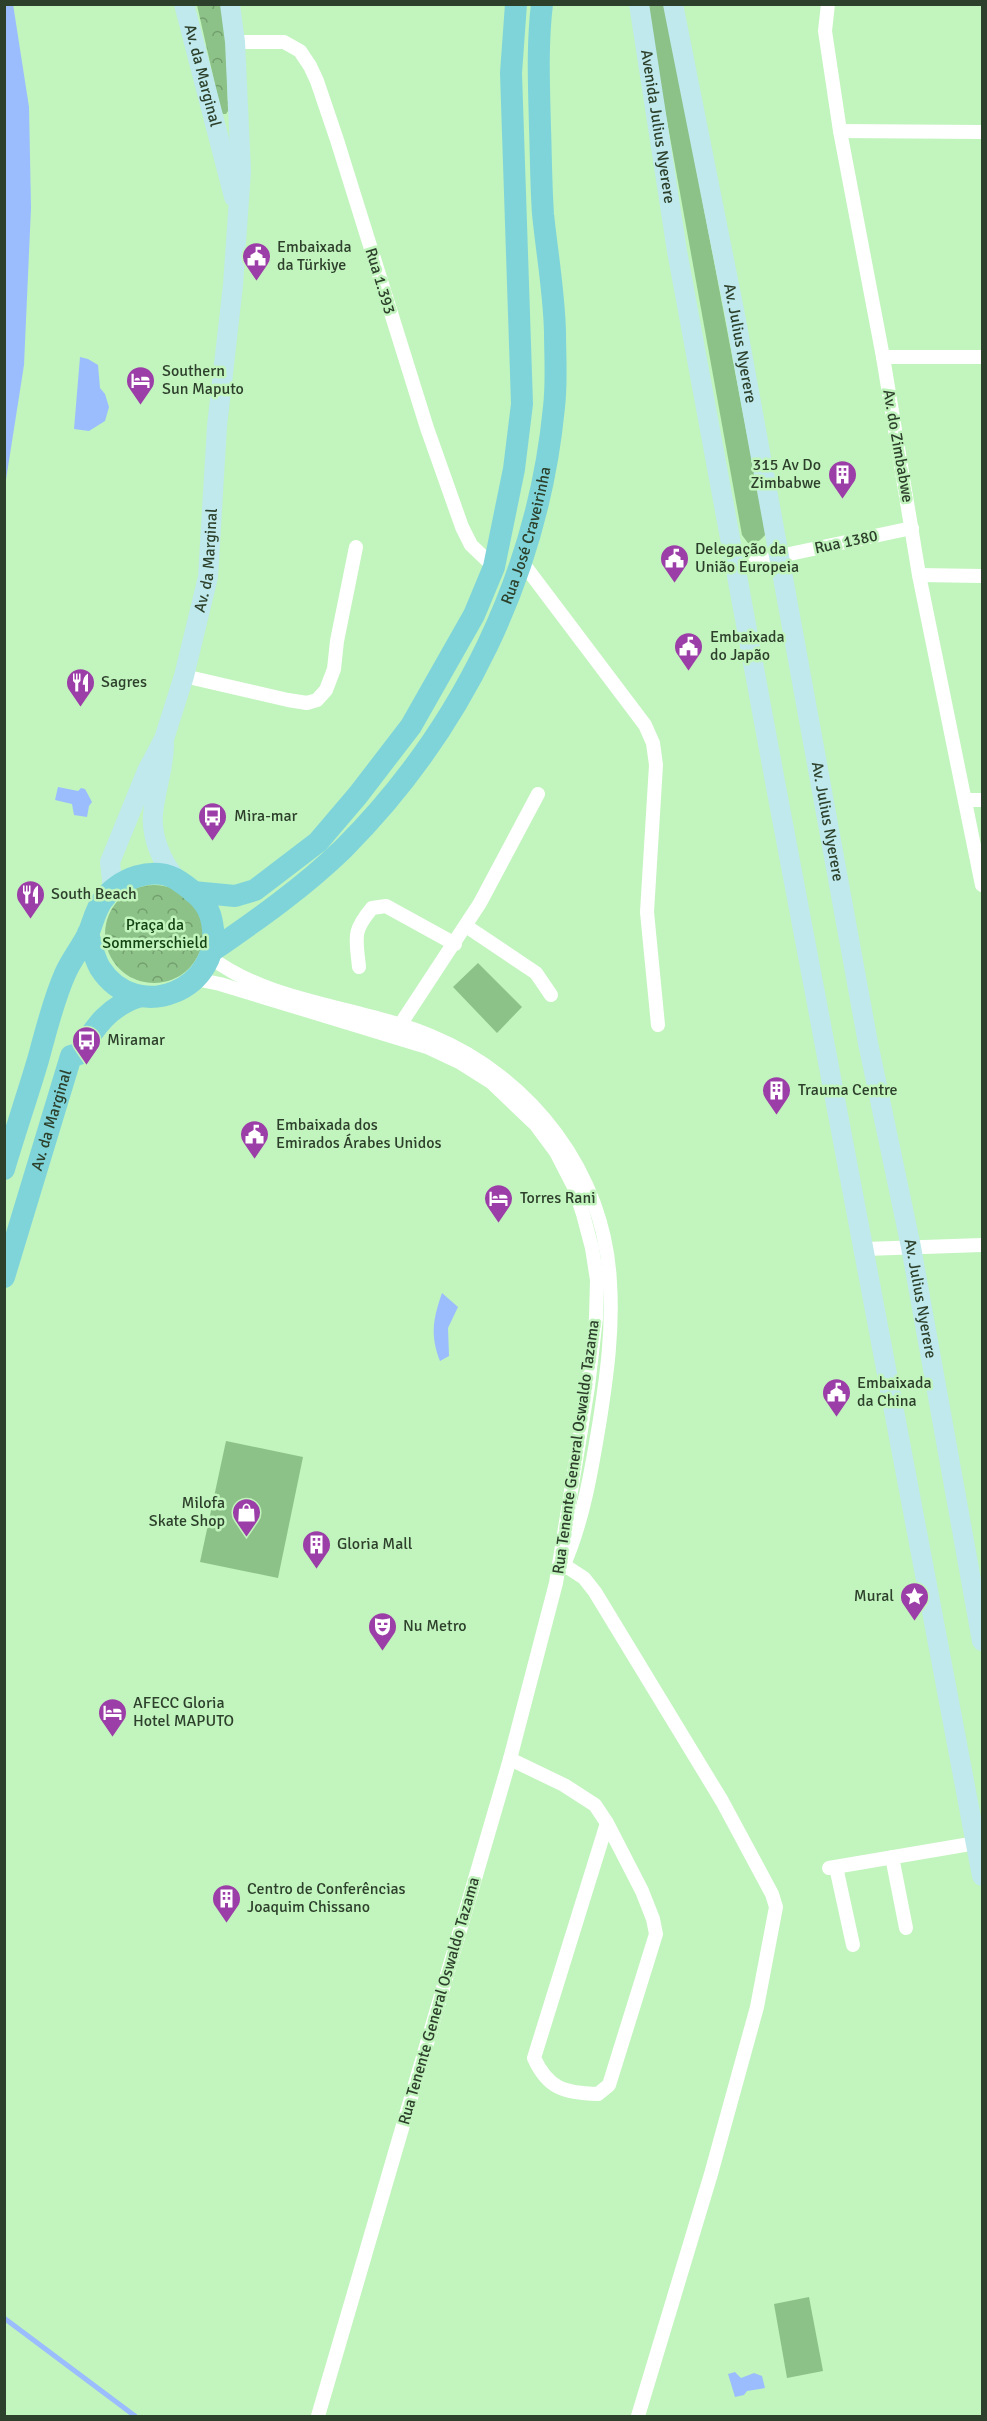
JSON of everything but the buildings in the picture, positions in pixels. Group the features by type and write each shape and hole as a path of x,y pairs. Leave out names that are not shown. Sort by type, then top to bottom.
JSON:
{"main road":[{"name":"Av. da Marginal","path":"184,4 239,214"},
{"name":"Av. da Marginal","path":"4,1169 52,1009 66,972 88,933 102,901 113,889 110,862 147,771 164,739 183,676 208,577 217,426 233,285 241,171 235,42 230,4"},
{"name":"Rua José Craveirinha","path":"185,886 235,896 255,890 318,842 358,795 411,726 474,615 494,567 514,470 522,404 511,73 516,4"},
{"name":"Rua José Craveirinha","path":"211,954 342,849 397,790 444,726 483,656 510,598 543,483 555,405 555,328 542,186 539,69 542,4"},
{"name":"Avenida Julius Nyerere","path":"639,4 677,251 735,562"},
{"name":"Av. Julius Nyerere","path":"674,4 780,556 868,1043 911,1247 982,1641"},
{"path":"735,562 982,1876"},
{"path":"164,739 164,765 153,815 160,855 185,886 206,904 212,919 214,935 211,954"},
{"path":"113,889 127,880 143,875 160,875 185,886"},
{"path":"88,933 99,966 110,980 124,990 141,996"},
{"name":"Av. da Marginal","path":"4,1277 71,1056 79,1054 94,1028 119,1006 141,996 156,997 184,988 196,979 211,954"}],"street":[{"name":"Av. do Zimbabwe","path":"828,4 825,30 840,131 883,357 919,575 982,885"},
{"name":"Rua 1.393","path":"235,42 284,42 300,51 310,66 337,140 423,417 462,527 471,545 494,567"},
{"path":"840,131 982,132"},
{"path":"883,357 982,357"},
{"name":"Rua 1380","path":"735,562 780,556 912,528"},
{"path":"183,676 307,703 317,700 326,690 334,669 340,624 356,546"},
{"path":"522,562 645,725 654,743 656,765 647,912 658,1025"},
{"path":"919,575 982,576"},
{"path":"400,1025 466,926 538,794"},
{"path":"965,800 982,800"},
{"path":"359,967 356,936 359,923 372,908 386,906 455,944"},
{"path":"466,926 536,973 551,995"},
{"name":"Rua Tenente General Oswaldo Tazama","path":"211,954 226,969 249,980 431,1035 470,1054 500,1074 545,1117 586,1183 605,1245 610,1281 609,1358 588,1483 564,1565 556,1583"},
{"name":"Rua Tenente General Oswaldo Tazama","path":"196,979 220,984 427,1047 461,1063 499,1089 536,1125 556,1152 574,1187 592,1248 597,1280 596,1318 588,1387 556,1583 510,1759 318,2416"},
{"path":"865,1249 982,1245"},
{"path":"564,1565 584,1578 595,1592 722,1801 772,1894 776,1907 757,2007 711,2174 638,2416"},
{"path":"510,1759 564,1785 595,1805 608,1823 642,1891 656,1934 609,2085 598,2094 575,2093 557,2087 541,2074 534,2058 608,1823"},
{"path":"853,1945 832,1868 976,1843"},
{"path":"892,1857 906,1928"}],"green space":[{"path":"197,5 225,5 228,111 226,114 221,111"},
{"path":"646,5 665,5 766,534 754,543 748,543 742,535"},
{"name":"Praça da Sommerschield","path":"154,885 173,889 189,899 199,915 203,934 199,953 189,969 173,979 154,983 135,979 119,969 109,953 105,934 109,915 119,899 135,889"},
{"path":"478,963 522,1007 497,1033 453,987"},
{"path":"226,1441 303,1457 278,1578 200,1562"},
{"path":"809,2297 823,2371 787,2378 774,2304"}],"water":[{"path":"13,4 29,107 31,208 24,365 5,486 4,5"},
{"path":"80,357 98,365 100,388 105,394 109,407 105,421 89,431 74,429"},
{"path":"58,787 78,791 81,788 85,789 92,802 87,817 74,815 72,804 55,800"},
{"path":"442,1293 458,1307 448,1328 449,1356 440,1361 434,1327"},
{"path":"735,2372 741,2378 754,2373 762,2376 765,2388 747,2391 744,2395 735,2397 728,2374"}],"waterway":[{"path":"4,2318 135,2416"}],"place":[{"name":"Embaixada da Türkiye","path":"256,282"},
{"name":"Southern Sun Maputo","path":"141,406"},
{"name":"315 Av Do Zimbabwe","path":"842,500"},
{"name":"Delegação da União Europeia","path":"674,584"},
{"name":"Embaixada do Japão","path":"689,672"},
{"name":"Sagres","path":"80,708"},
{"name":"Mira-mar","path":"213,842"},
{"name":"South Beach","path":"30,920"},
{"name":"Miramar","path":"86,1066"},
{"name":"Trauma Centre","path":"777,1116"},
{"name":"Embaixada dos Emirados Árabes Unidos","path":"255,1160"},
{"name":"Torres Rani","path":"499,1224"},
{"name":"Embaixada da China","path":"836,1418"},
{"name":"Milofa Skate Shop","path":"246,1538"},
{"name":"Gloria Mall","path":"316,1570"},
{"name":"Mural","path":"915,1622"},
{"name":"Nu Metro","path":"382,1652"},
{"name":"AFECC Gloria Hotel MAPUTO","path":"112,1738"},
{"name":"Centro de Conferências Joaquim Chissano","path":"226,1924"}]}
